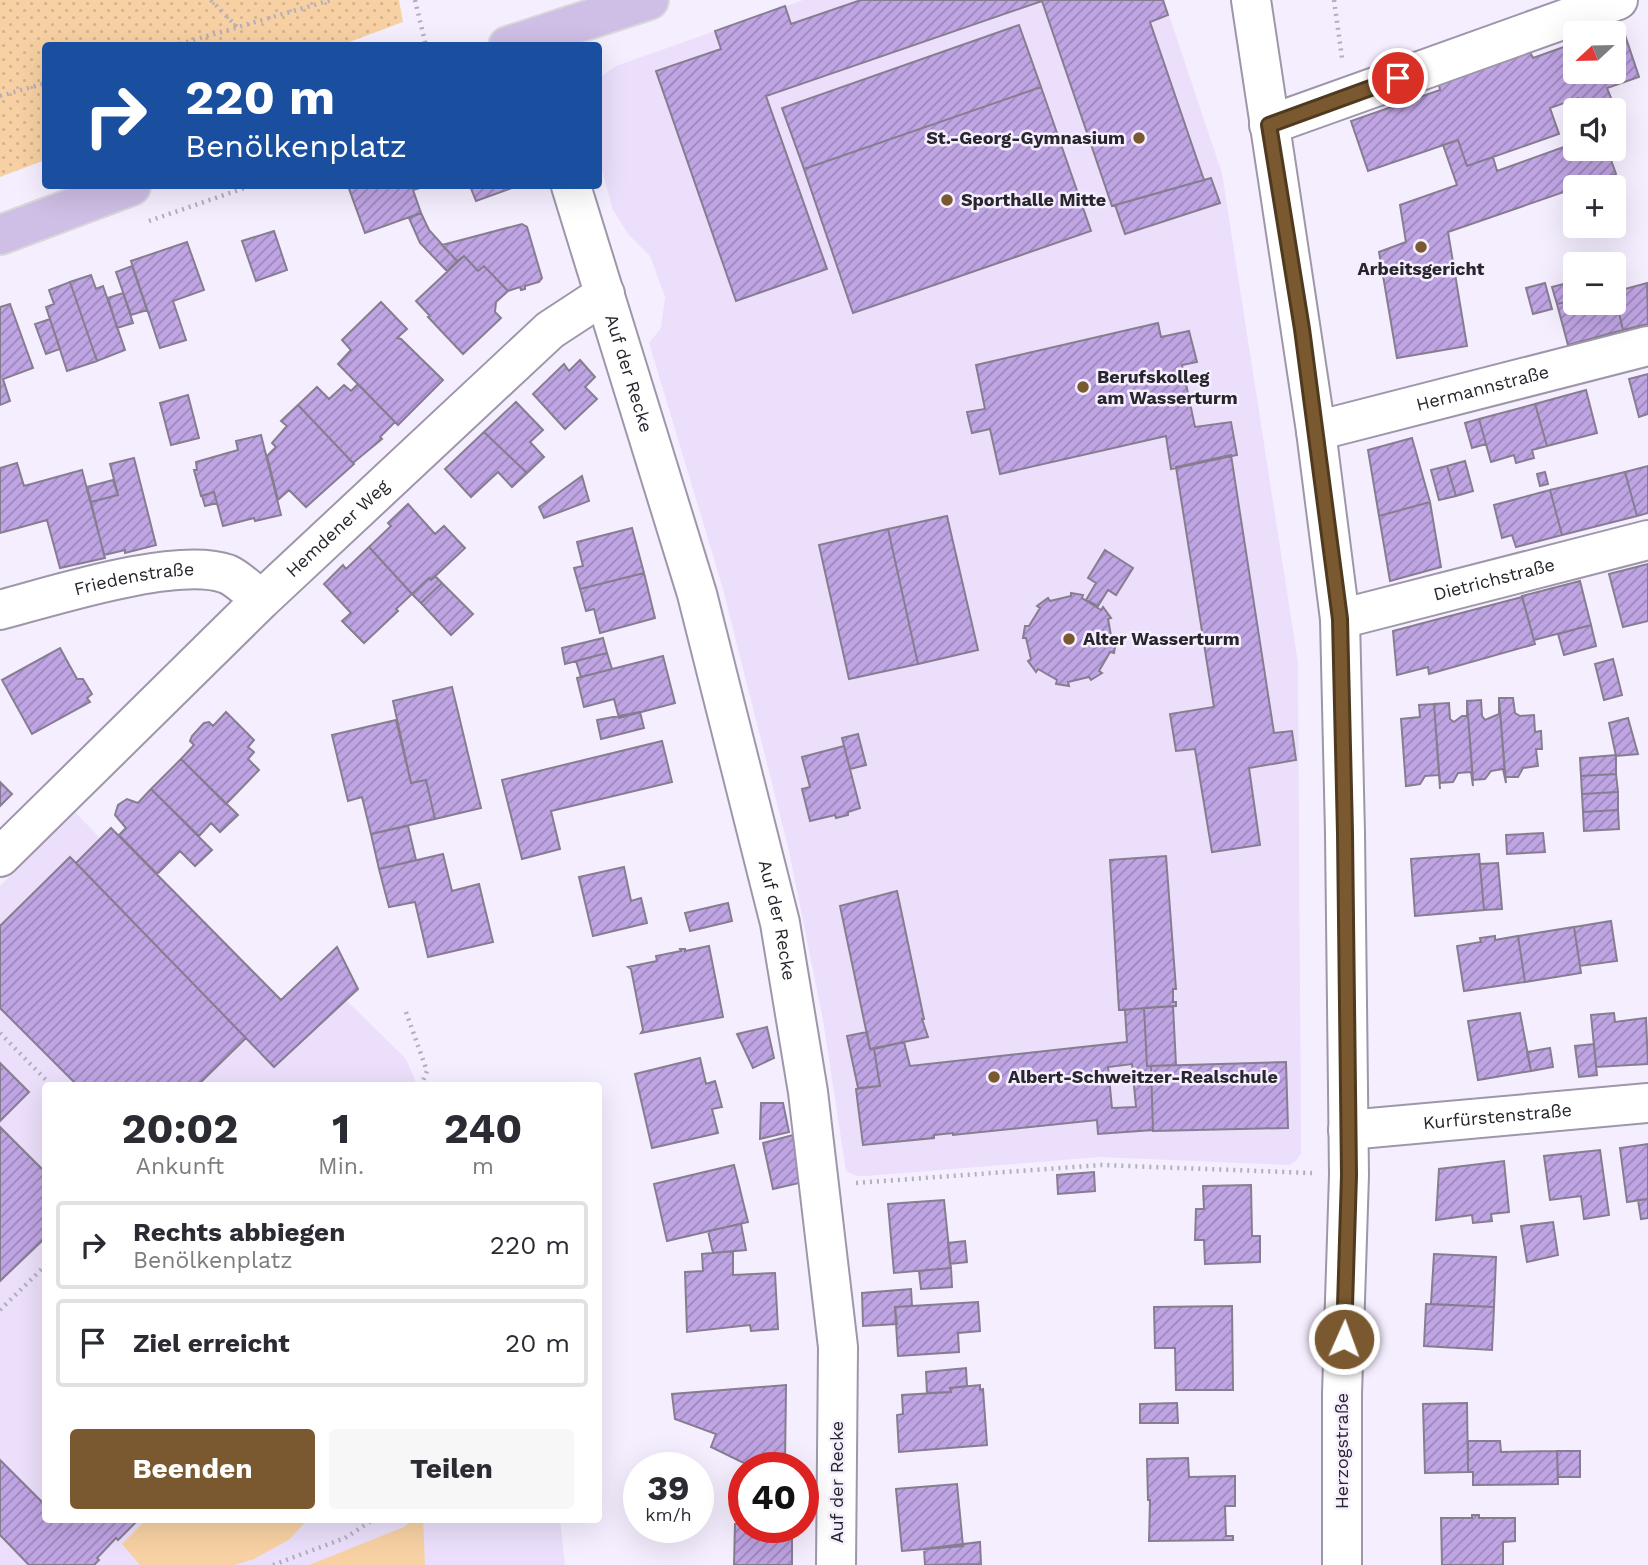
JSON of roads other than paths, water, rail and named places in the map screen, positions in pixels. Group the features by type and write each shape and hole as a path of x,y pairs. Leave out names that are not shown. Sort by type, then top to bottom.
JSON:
{"main road":[{"path":"524,42 649,0"},
{"path":"0,235 123,189"}],"street":[{"name":"Herzogstraße","path":"1251,0 1316,431 1340,619 1349,1175 1342,1394 1342,1565"},
{"path":"1269,125 1618,0"},
{"path":"572,189 605,294"},
{"name":"Hemdener Weg","path":"0,857 261,600 550,330 605,294"},
{"name":"Auf der Recke","path":"605,294 698,594 780,923 808,1091 838,1347 836,1565"},
{"name":"Hermannstraße","path":"1316,431 1648,346"},
{"name":"Dietrichstraße","path":"1340,619 1648,540"},
{"name":"Friedenstraße","path":"0,610 127,578 179,570 206,569 229,575 261,600"},
{"name":"Kurfürstenstraße","path":"1348,1130 1648,1103"}],"place":[{"name":"St.-Georg-Gymnasium","path":"1139,138"},
{"name":"Sporthalle Mitte","path":"947,200"},
{"name":"Arbeitsgericht","path":"1421,247"},
{"name":"Berufskolleg am Wasserturm","path":"1083,387"},
{"name":"Alter Wasserturm","path":"1069,639"},
{"name":"Albert-Schweitzer-Realschule","path":"994,1077"}]}
